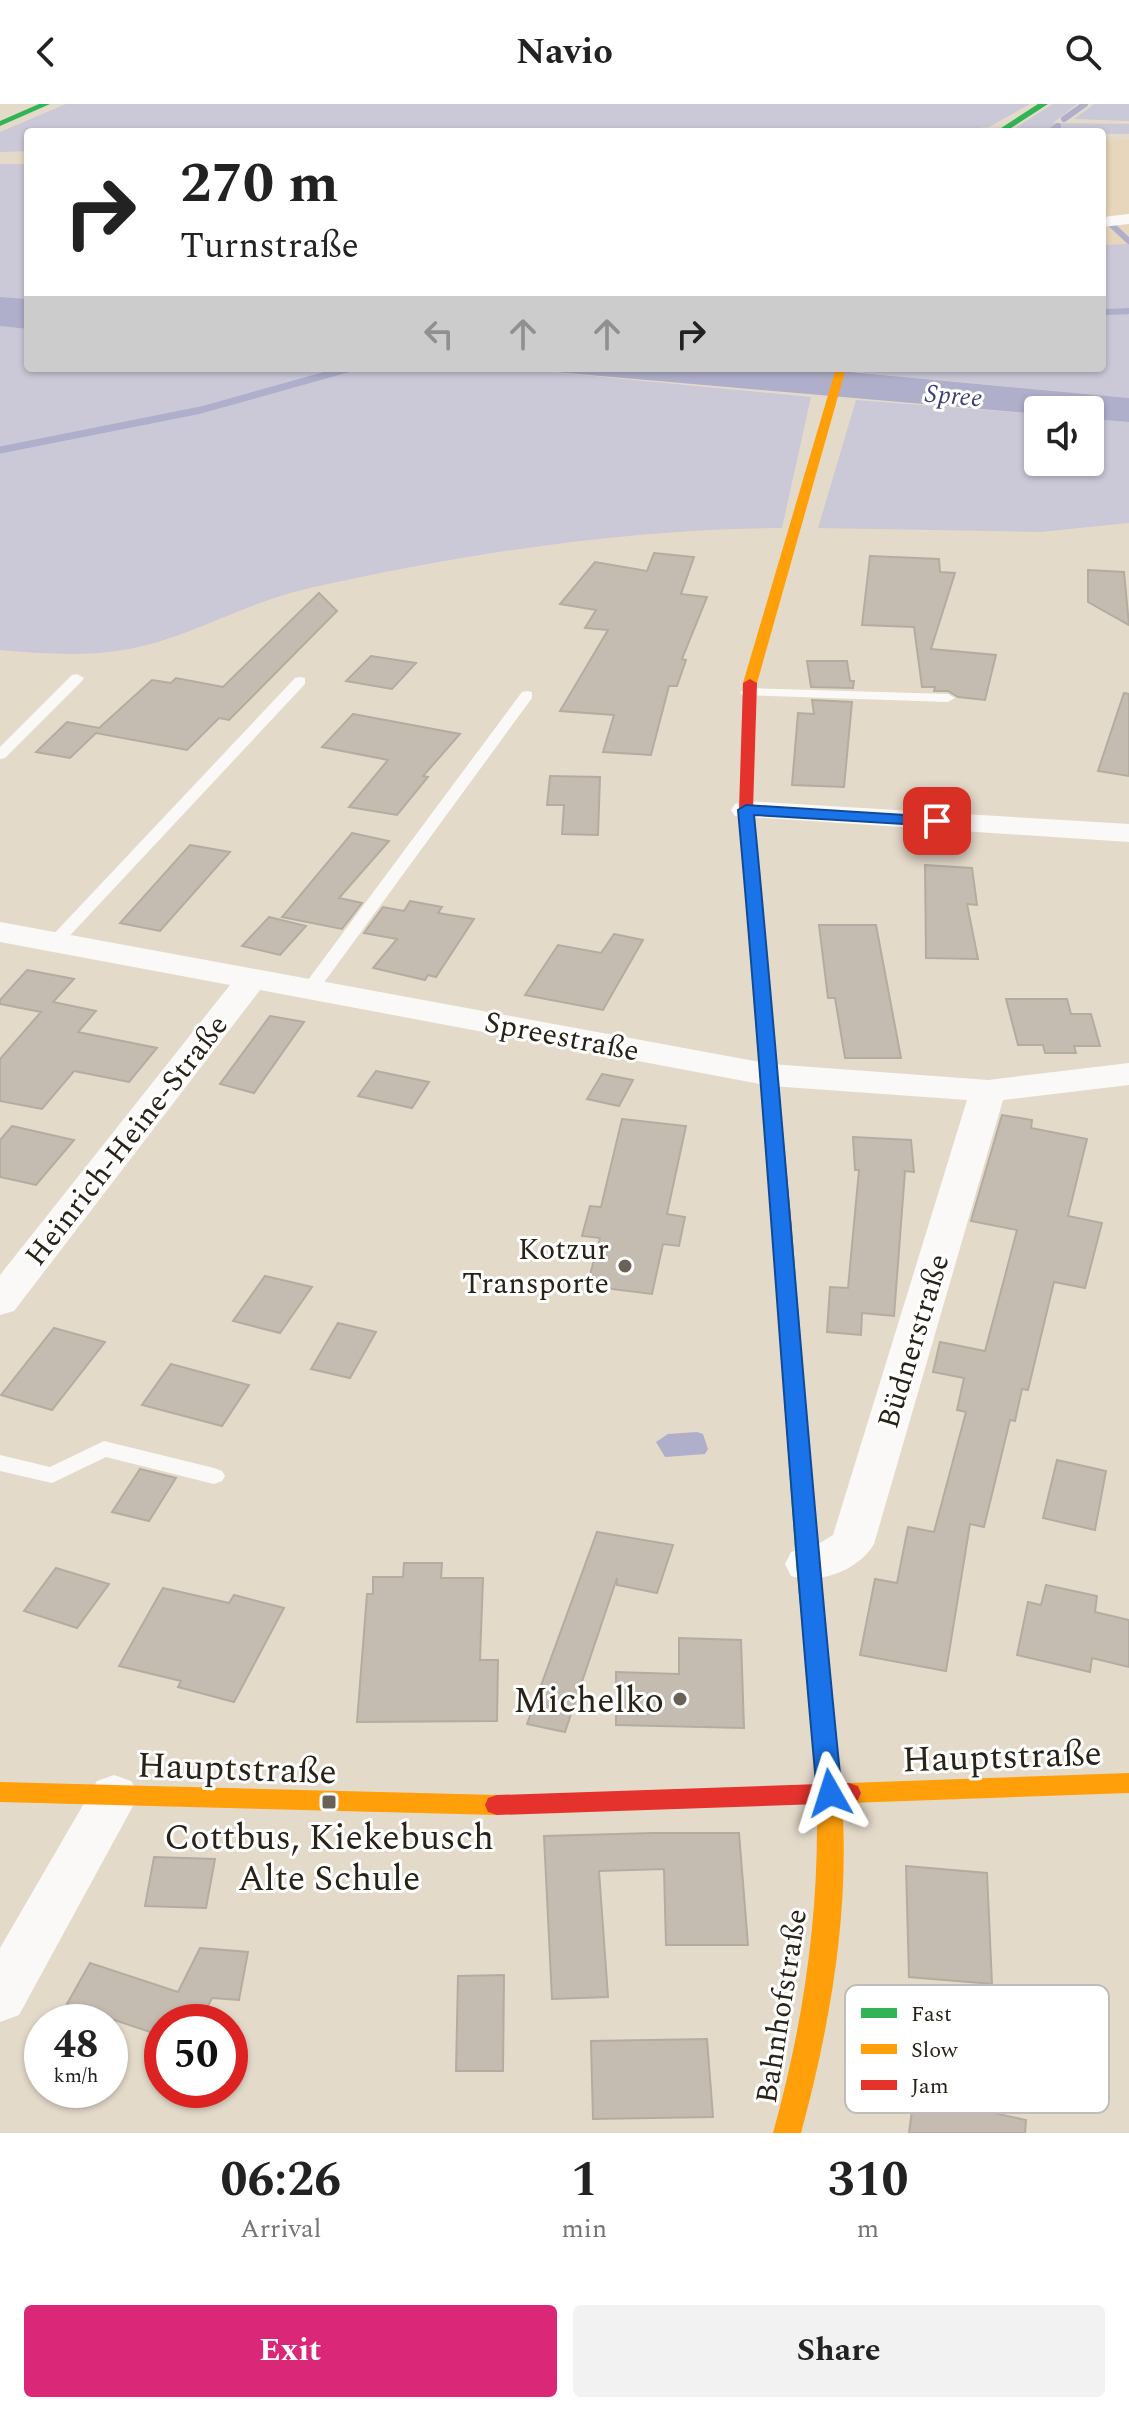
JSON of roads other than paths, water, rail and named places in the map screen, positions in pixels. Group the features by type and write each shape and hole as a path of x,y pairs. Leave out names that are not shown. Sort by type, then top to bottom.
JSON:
{"main road":[{"path":"0,109 12,104"},
{"path":"0,124 46,104"},
{"path":"1005,128 1044,104"},
{"name":"Bahnhofstraße","path":"787,2133 799,2093 826,1939 830,1793 807,1564 771,1075 746,810 747,692 840,372"},
{"name":"Hauptstraße","path":"0,1792 472,1806 1129,1783"}],"street":[{"path":"746,810 1129,833"},
{"name":"Spreestraße","path":"0,932 771,1075 988,1091 1129,1074"},
{"name":"Heinrich-Heine-Straße","path":"0,1302 252,979"},
{"name":"Büdnerstraße","path":"807,1564 835,1556 852,1544 988,1091"},
{"path":"0,1998 114,1795"}],"lane":[{"path":"0,755 8,738 77,678"},
{"path":"56,941 300,681"},
{"path":"747,692 948,698"},
{"path":"311,988 527,695"},
{"path":"0,1463 52,1475 104,1449 214,1476"}],"water":[{"path":"0,297 24,299 24,329 0,326"},
{"name":"Spree","path":"555,372 851,372 1129,398 1129,422 1104,420 1104,396 1024,396 1024,413"},
{"path":"668,1434 703,1434 708,1449 705,1454 665,1457 656,1442"}],"waterway":[{"path":"1064,119 1085,104"},
{"path":"1106,220 1129,241"},
{"path":"1107,312 1129,311"},
{"path":"0,450 201,410 337,372"}],"place":[{"name":"Kotzur Transporte","path":"625,1266"},
{"name":"Michelko","path":"680,1699"},
{"name":"Cottbus, Kiekebusch Alte Schule","path":"329,1802"}]}
